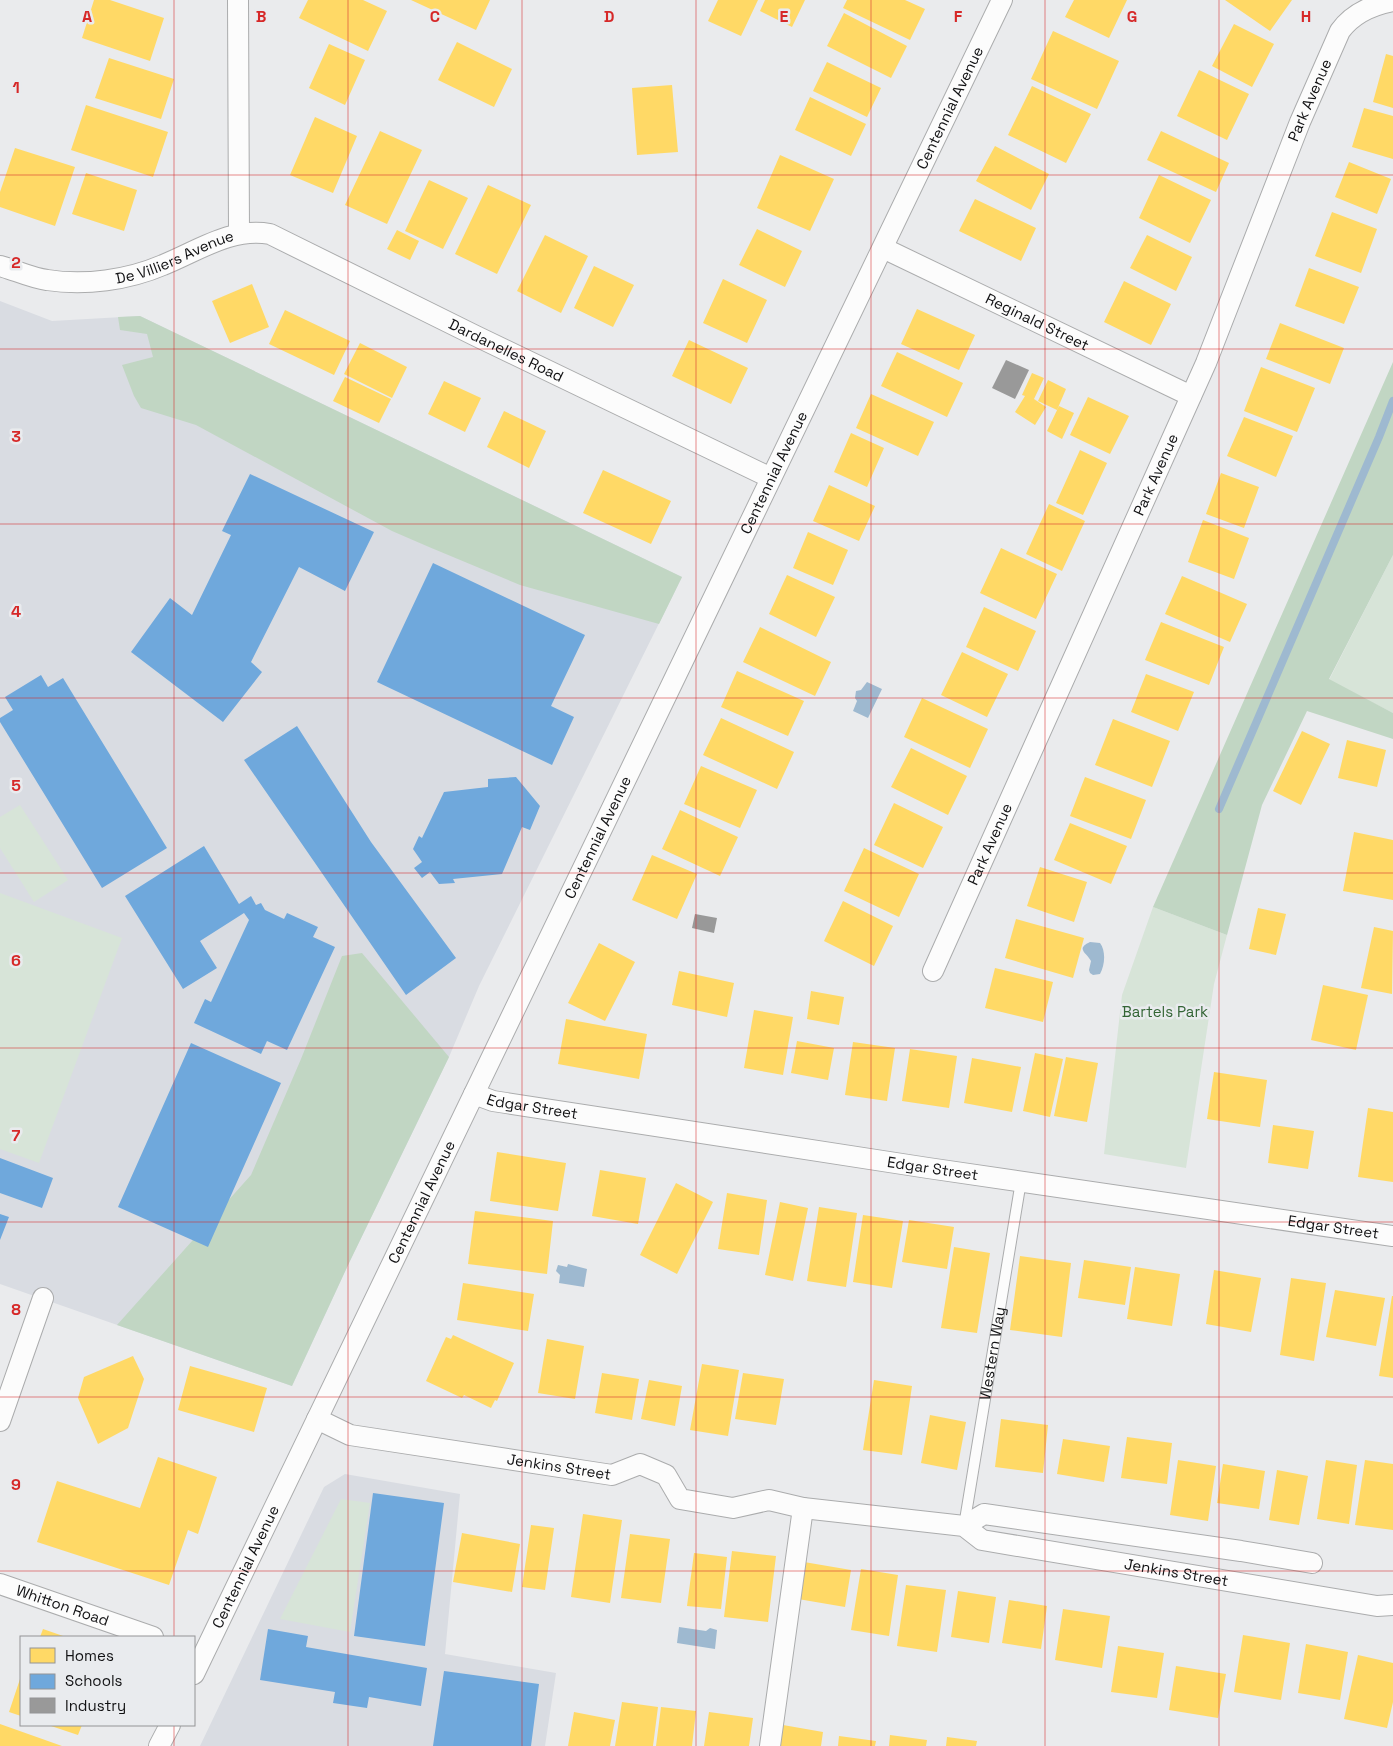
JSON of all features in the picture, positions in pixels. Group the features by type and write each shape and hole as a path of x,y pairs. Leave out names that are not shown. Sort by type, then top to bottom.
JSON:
{"street":[{"name":"De Villiers Avenue","path":"0,266 54,281 96,281 123,278 161,266 227,236 239,233 238,0"},
{"name":"Centennial Avenue","path":"195,1669 198,1653 317,1419 883,248 998,1"},
{"name":"Park Avenue","path":"933,971 1191,396 1220,328 1300,122 1340,31 1351,18 1364,10 1393,1"},
{"name":"Dardanelles Road","path":"239,233 258,232 270,234 484,340 771,478"},
{"name":"Reginald Street","path":"883,248 1191,396"},
{"name":"Edgar Street","path":"474,1094 492,1101 1393,1236"},
{"path":"0,1421 43,1298"},
{"name":"Jenkins Street","path":"317,1419 350,1435 612,1475 640,1464 666,1475 680,1499 733,1508 769,1500 803,1508 964,1526 982,1540 1378,1606 1393,1605"},
{"path":"770,1746 803,1508"},
{"name":"Jenkins Street","path":"964,1526 984,1514 1312,1563"},
{"name":"Whitton Road","path":"0,1584 150,1636"},
{"path":"159,1746 169,1726"}],"lane":[{"name":"Western Way","path":"964,1526 1021,1181"}],"shaded area":[{"path":"0,301 52,321 140,316 682,577 479,986 449,1057 349,1263 292,1386 0,1284"},
{"path":"345,1474 460,1494 445,1654 556,1673 545,1746 200,1746 324,1487"}],"green space":[{"path":"140,316 682,577 659,624 520,585 392,531 196,425 141,408 134,396 122,365 153,357 147,334 120,330 118,317"},
{"path":"1393,362 1393,555 1329,679 1393,713 1393,739 1307,711 1262,805 1227,935 1153,907"},
{"path":"1393,555 1393,713 1329,680"},
{"path":"20,805 68,880 34,902 0,848 0,817"},
{"path":"0,893 122,938 39,1163 0,1149"},
{"name":"Bartels Park","path":"1153,907 1227,935 1214,984 1186,1168 1104,1154 1122,995"},
{"path":"362,953 449,1057 349,1263 292,1386 117,1325 251,1175 301,1059 342,956"},
{"path":"341,1499 370,1503 350,1632 280,1619"}],"water":[{"path":"867,682 882,689 868,718 853,711 857,701 855,698 856,691 861,690"},
{"path":"1090,942 1100,943 1103,950 1104,962 1100,974 1093,975 1090,973 1091,961 1083,951 1083,947"},
{"path":"568,1264 587,1269 584,1287 559,1283 560,1275 556,1271 558,1265 567,1267"},
{"path":"679,1627 706,1631 710,1628 717,1630 715,1649 677,1643"}],"building: Homes":[{"path":"94,0 110,0 164,18 150,61 82,38"},
{"path":"308,0 363,0 387,11 368,51 299,18"},
{"path":"411,0 490,0 476,30"},
{"path":"718,0 758,0 741,36 708,21"},
{"path":"765,0 805,0 792,27 760,11"},
{"path":"847,0 905,0 925,9 910,40 843,8"},
{"path":"1074,0 1127,0 1109,38 1065,17"},
{"path":"1225,0 1292,0 1270,31"},
{"path":"844,13 907,46 891,78 827,46"},
{"path":"1234,24 1274,44 1252,87 1212,66"},
{"path":"1053,31 1119,61 1097,109 1031,79"},
{"path":"457,42 512,69 494,107 438,80"},
{"path":"329,44 365,60 345,105 309,88"},
{"path":"1386,54 1393,56 1393,108 1373,102"},
{"path":"109,58 174,79 161,119 95,98"},
{"path":"827,62 881,88 867,117 813,91"},
{"path":"1199,70 1249,94 1227,140 1177,116"},
{"path":"672,85 678,152 637,155 632,88"},
{"path":"1032,86 1091,114 1066,163 1008,135"},
{"path":"810,97 866,124 851,156 795,130"},
{"path":"86,105 168,132 153,177 71,150"},
{"path":"1364,108 1393,116 1393,159 1352,147"},
{"path":"315,117 357,136 333,193 290,175"},
{"path":"380,131 422,150 387,224 345,205"},
{"path":"1161,131 1229,163 1216,192 1147,160"},
{"path":"995,146 1049,174 1031,210 976,181"},
{"path":"15,148 75,167 55,226 0,207 0,192"},
{"path":"780,155 834,179 810,231 757,208"},
{"path":"1349,162 1391,179 1377,214 1335,197"},
{"path":"86,173 137,190 124,231 72,214"},
{"path":"1159,175 1211,200 1190,243 1139,218"},
{"path":"429,180 468,198 443,249 405,231"},
{"path":"488,185 531,205 497,274 455,254"},
{"path":"975,199 1036,228 1021,261 959,231"},
{"path":"1332,212 1377,229 1361,273 1315,256"},
{"path":"757,229 802,251 785,287 739,265"},
{"path":"397,230 419,241 410,260 387,249"},
{"path":"545,235 588,256 561,313 517,291"},
{"path":"1147,235 1192,257 1176,291 1130,268"},
{"path":"594,266 634,285 613,327 574,308"},
{"path":"1309,268 1359,287 1344,324 1295,306"},
{"path":"723,279 767,300 747,343 703,323"},
{"path":"1124,281 1171,304 1151,345 1104,322"},
{"path":"252,284 269,327 230,343 212,301"},
{"path":"917,309 975,335 959,370 901,344"},
{"path":"285,310 350,341 334,375 269,344"},
{"path":"1280,323 1344,348 1330,384 1266,359"},
{"path":"689,340 748,368 731,404 672,376"},
{"path":"360,343 407,367 392,398 344,374"},
{"path":"897,352 963,383 947,417 881,386"},
{"path":"1261,367 1315,388 1297,432 1244,411"},
{"path":"1032,373 1044,378 1034,399 1046,407 1035,425 1015,412 1025,396 1022,395"},
{"path":"345,377 391,399 379,423 333,401"},
{"path":"1048,380 1066,389 1057,410 1038,401"},
{"path":"444,381 481,398 465,432 428,414"},
{"path":"871,394 934,422 918,456 856,428"},
{"path":"1088,397 1129,416 1110,454 1070,435"},
{"path":"1059,406 1074,413 1062,439 1047,431"},
{"path":"504,411 546,431 529,468 487,447"},
{"path":"1244,417 1293,436 1276,477 1227,456"},
{"path":"851,433 884,448 867,487 834,472"},
{"path":"1080,450 1107,463 1083,515 1056,503"},
{"path":"603,470 671,501 651,544 583,513"},
{"path":"1221,473 1259,487 1244,528 1206,514"},
{"path":"829,485 875,506 859,541 813,521"},
{"path":"1049,504 1085,521 1062,571 1026,554"},
{"path":"1203,520 1249,538 1234,579 1188,562"},
{"path":"808,532 848,550 833,585 793,568"},
{"path":"1001,548 1057,574 1036,619 980,593"},
{"path":"787,575 835,597 816,637 769,614"},
{"path":"1182,576 1247,604 1230,642 1165,614"},
{"path":"984,607 1036,631 1018,671 966,647"},
{"path":"1161,622 1224,647 1209,685 1145,660"},
{"path":"760,627 831,662 815,696 743,662"},
{"path":"962,652 1008,674 987,717 941,695"},
{"path":"737,671 804,701 788,736 721,707"},
{"path":"1146,674 1194,692 1178,731 1131,712"},
{"path":"922,698 988,729 970,768 904,737"},
{"path":"721,718 794,752 777,789 703,755"},
{"path":"1113,719 1170,741 1152,787 1095,765"},
{"path":"1302,731 1330,744 1301,805 1273,791"},
{"path":"1347,740 1386,750 1377,787 1338,778"},
{"path":"911,748 967,776 948,815 891,787"},
{"path":"701,766 757,790 740,828 684,804"},
{"path":"1085,777 1146,800 1131,839 1070,816"},
{"path":"894,803 943,827 923,868 874,845"},
{"path":"680,810 738,837 720,876 662,849"},
{"path":"1070,823 1127,846 1111,884 1054,860"},
{"path":"1354,832 1393,840 1393,900 1343,891"},
{"path":"864,848 919,874 899,917 844,891"},
{"path":"652,855 697,874 677,919 632,900"},
{"path":"1040,867 1087,882 1074,922 1027,906"},
{"path":"843,901 893,926 874,966 824,941"},
{"path":"1258,908 1286,914 1276,955 1249,949"},
{"path":"1016,919 1084,938 1073,978 1005,958"},
{"path":"1374,927 1393,931 1392,994 1361,988"},
{"path":"599,943 635,962 605,1021 568,1003"},
{"path":"995,968 1053,982 1043,1022 985,1008"},
{"path":"679,971 734,983 727,1017 672,1005"},
{"path":"1323,985 1368,995 1356,1050 1311,1040"},
{"path":"811,991 844,997 839,1025 807,1019"},
{"path":"754,1010 793,1017 783,1075 744,1068"},
{"path":"566,1019 647,1034 639,1079 558,1064"},
{"path":"797,1041 834,1048 828,1080 791,1073"},
{"path":"853,1042 895,1048 887,1101 845,1095"},
{"path":"910,1049 957,1056 949,1108 902,1101"},
{"path":"1035,1053 1063,1059 1050,1117 1023,1111"},
{"path":"1066,1057 1098,1063 1087,1122 1054,1116"},
{"path":"972,1058 1021,1067 1012,1112 964,1103"},
{"path":"1214,1072 1267,1080 1260,1127 1207,1119"},
{"path":"1368,1108 1393,1112 1393,1182 1358,1177"},
{"path":"1273,1125 1314,1131 1308,1169 1268,1163"},
{"path":"497,1152 566,1163 558,1211 490,1201"},
{"path":"600,1170 646,1178 638,1224 592,1216"},
{"path":"676,1183 713,1202 677,1274 640,1255"},
{"path":"727,1193 767,1200 759,1255 718,1249"},
{"path":"780,1202 808,1208 793,1281 765,1275"},
{"path":"819,1207 857,1213 846,1287 807,1281"},
{"path":"475,1211 553,1221 547,1274 468,1264"},
{"path":"863,1215 903,1221 892,1288 853,1282"},
{"path":"909,1220 954,1227 947,1269 902,1262"},
{"path":"954,1247 990,1253 977,1333 941,1328"},
{"path":"1020,1256 1071,1263 1062,1337 1010,1330"},
{"path":"1084,1260 1131,1267 1125,1305 1078,1298"},
{"path":"1135,1267 1180,1274 1172,1326 1127,1319"},
{"path":"1214,1270 1261,1278 1251,1332 1206,1324"},
{"path":"1291,1278 1326,1283 1314,1361 1280,1355"},
{"path":"463,1283 534,1294 528,1331 457,1320"},
{"path":"1335,1290 1385,1298 1376,1346 1326,1337"},
{"path":"1393,1296 1393,1378 1379,1376"},
{"path":"453,1335 514,1363 497,1401 495,1400 491,1408 464,1395 462,1398 426,1381 446,1337 451,1339"},
{"path":"547,1339 584,1346 575,1399 538,1393"},
{"path":"133,1356 144,1379 128,1428 98,1444 78,1398 84,1377"},
{"path":"702,1364 739,1370 728,1436 690,1430"},
{"path":"190,1366 267,1388 254,1432 178,1410"},
{"path":"602,1373 639,1379 632,1420 595,1413"},
{"path":"743,1373 784,1379 776,1425 735,1419"},
{"path":"649,1380 682,1386 675,1426 641,1419"},
{"path":"874,1380 912,1386 902,1455 863,1450"},
{"path":"930,1415 966,1422 957,1470 921,1463"},
{"path":"1001,1419 1048,1425 1043,1473 995,1467"},
{"path":"1127,1437 1172,1443 1167,1484 1121,1478"},
{"path":"1063,1439 1110,1446 1104,1482 1057,1474"},
{"path":"158,1457 217,1477 198,1534 188,1530 169,1585 37,1542 57,1481 140,1508"},
{"path":"1178,1460 1216,1466 1208,1521 1170,1515"},
{"path":"1326,1460 1357,1465 1349,1524 1317,1519"},
{"path":"1365,1460 1393,1464 1393,1530 1355,1525"},
{"path":"1223,1464 1265,1471 1259,1509 1217,1503"},
{"path":"1277,1470 1308,1476 1299,1525 1269,1520"},
{"path":"583,1514 622,1520 610,1603 571,1597"},
{"path":"531,1525 554,1528 545,1590 522,1587"},
{"path":"462,1533 520,1544 512,1592 453,1582"},
{"path":"630,1534 670,1539 661,1603 621,1598"},
{"path":"732,1551 776,1556 768,1622 724,1617"},
{"path":"694,1553 727,1557 721,1609 687,1606"},
{"path":"804,1562 851,1570 845,1607 798,1599"},
{"path":"861,1569 898,1575 889,1636 851,1630"},
{"path":"906,1585 946,1590 937,1652 897,1646"},
{"path":"958,1591 996,1597 989,1643 951,1637"},
{"path":"1009,1600 1047,1606 1041,1649 1002,1643"},
{"path":"1063,1609 1110,1616 1102,1668 1055,1660"},
{"path":"43,1629 63,1636 40,1636"},
{"path":"1243,1635 1290,1643 1281,1700 1234,1692"},
{"path":"1306,1644 1348,1652 1340,1700 1298,1693"},
{"path":"1118,1646 1164,1653 1157,1698 1111,1692"},
{"path":"1358,1655 1393,1663 1393,1702 1387,1728 1344,1719"},
{"path":"1176,1666 1226,1674 1218,1718 1169,1710"},
{"path":"20,1679 20,1716 9,1712"},
{"path":"622,1702 658,1707 653,1746 615,1746"},
{"path":"661,1707 696,1711 692,1746 656,1746"},
{"path":"574,1712 615,1720 610,1746 568,1746"},
{"path":"709,1712 753,1718 749,1746 704,1746"},
{"path":"0,1724 62,1746 0,1746"},
{"path":"783,1725 823,1732 821,1746 780,1746"},
{"path":"51,1726 82,1726 78,1735"},
{"path":"890,1735 927,1740 926,1746 889,1746"},
{"path":"839,1736 876,1741 875,1746 838,1746"},
{"path":"947,1737 977,1741 976,1746 946,1746"}],"building: Schools":[{"path":"250,474 374,532 345,591 299,567 251,662 262,672 223,722 131,652 170,598 192,615 231,535 222,531"},
{"path":"433,563 585,635 551,706 574,717 552,765 377,682"},
{"path":"41,675 48,687 63,678 167,848 102,888 0,722 0,718 13,710 5,697"},
{"path":"297,726 371,842 456,958 406,995 244,760"},
{"path":"516,777 540,806 530,830 522,827 502,874 453,879 455,883 439,884 430,872 422,878 414,868 422,862 413,849 419,836 422,838 444,792 488,787 488,779"},
{"path":"204,846 239,904 251,896 256,905 261,903 265,910 284,919 287,913 318,927 313,937 335,947 287,1050 267,1041 261,1054 194,1023 205,999 211,1002 249,920 244,913 200,941 217,968 183,989 125,896"},
{"path":"191,1043 281,1083 208,1247 118,1207"},
{"path":"0,1158 53,1178 42,1208 0,1193"},
{"path":"0,1214 9,1217 0,1240"},
{"path":"373,1493 444,1503 425,1646 354,1636"},
{"path":"268,1629 308,1636 306,1647 427,1668 421,1706 369,1697 367,1708 333,1703 335,1692 260,1680"},
{"path":"444,1671 539,1684 531,1746 433,1746"}],"building: Industry":[{"path":"1006,360 1029,370 1015,399 992,388"},
{"path":"695,914 717,918 714,933 692,928"}],"waterway":[{"path":"1219,809 1393,401"}]}
